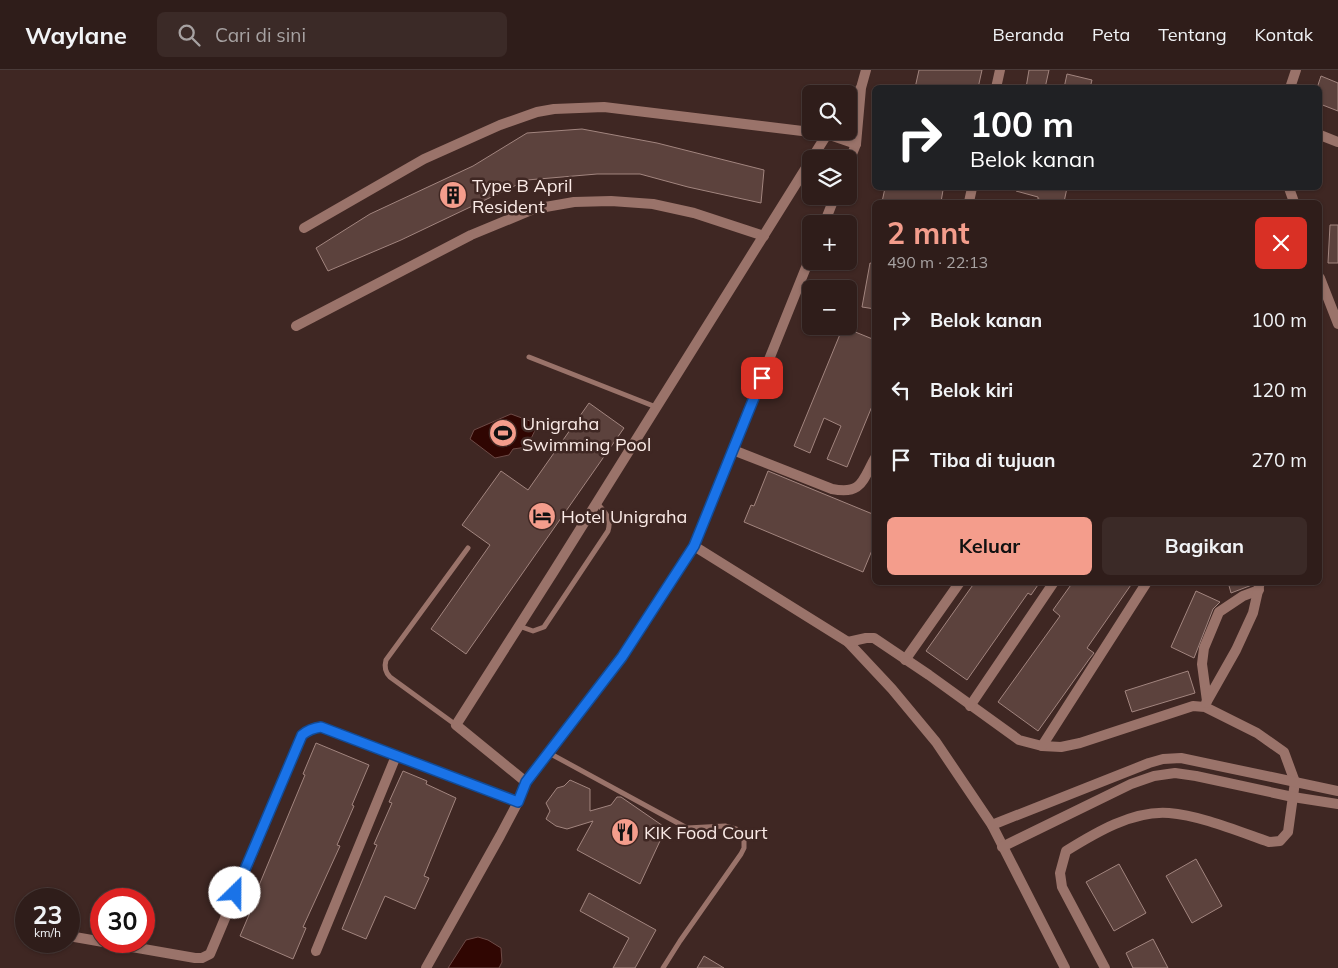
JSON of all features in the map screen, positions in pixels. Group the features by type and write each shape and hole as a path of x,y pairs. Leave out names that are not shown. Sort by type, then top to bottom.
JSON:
{"street":[{"path":"854,150 856,144 861,88 866,70"},
{"path":"997,85 1000,70"},
{"path":"1291,85 1296,70"},
{"path":"857,93 861,88"},
{"path":"304,228 424,159 500,126 538,112 554,109 604,106 802,129"},
{"path":"1322,135 1338,142"},
{"path":"526,782 456,725 823,140"},
{"path":"847,140 856,144"},
{"path":"296,326 471,235 534,209 574,202 611,201 653,204 694,213 764,236"},
{"path":"426,968 518,802 526,782 622,657 694,546 805,270"},
{"path":"1322,283 1338,324"},
{"path":"733,450 844,492 860,486 872,464"},
{"path":"694,546 848,642 892,689 936,742 992,825 1065,968"},
{"path":"906,660 958,585"},
{"path":"970,706 1052,585"},
{"path":"1042,746 1145,585"},
{"path":"1206,704 1202,656 1219,612 1260,586"},
{"path":"1206,704 1236,650 1253,613 1260,586"},
{"path":"848,642 874,638 1019,740 1042,746 1061,747 1080,743 1187,708 1206,704 1257,733 1284,752 1295,782 1288,832 1280,841 1269,842 1187,815 1154,813 1100,829 1066,851 1060,873 1062,888 1105,968"},
{"path":"80,938 195,958 210,954 302,735 308,730 321,727 518,802"},
{"path":"316,951 396,756"},
{"path":"992,825 1163,759 1181,758 1338,791"},
{"path":"1002,847 1131,784 1154,776 1174,773 1338,804"}],"lane":[{"path":"529,357 656,407"},
{"path":"518,626 533,631 544,627 608,531 610,520 596,503"},
{"path":"456,725 390,677 386,672 385,666 386,660 468,548"},
{"path":"548,753 687,828 725,826 736,830 744,840 744,848 741,854 663,968"}],"shaded area":[{"name":"Unigraha Swimming Pool","path":"511,414 538,424 527,447 513,449 509,455 495,458 470,439 474,430"},
{"path":"478,937 488,940 501,948 502,962 499,968 448,968 466,940"}],"building":[{"path":"919,70 982,70 979,85 916,85"},
{"path":"1029,70 1049,70 1046,85 1026,85"},
{"path":"1067,74 1092,80 1091,85 1065,85"},
{"path":"1321,76 1338,83 1338,111 1322,105 1322,85 1318,85"},
{"name":"Type B April Resident","path":"582,129 657,143 764,170 761,203 640,174 597,174 527,180 401,240 328,271 316,248 370,214 473,166 527,133"},
{"path":"885,190 943,190 941,200 882,200"},
{"path":"1067,190 1064,200 1042,200 1016,191"},
{"path":"1330,225 1338,225 1338,263 1328,263"},
{"path":"870,263 872,263 872,309 862,307"},
{"path":"857,333 872,339 872,406 847,467 827,459 841,426 824,418 810,453 794,446 840,335 857,335"},
{"path":"589,403 624,428 466,654 431,629 490,545 462,525 501,471 528,490"},
{"path":"768,471 872,514 872,550 863,572 744,522 751,505 754,506"},
{"path":"973,585 1038,585 1031,595 1028,593 967,680 926,651"},
{"path":"1071,585 1131,585 1087,648 1094,653 1038,731 998,702 1060,616 1053,610"},
{"path":"1229,585 1252,585 1231,593"},
{"path":"1196,591 1220,602 1213,609 1194,658 1171,647"},
{"path":"1188,671 1195,693 1132,712 1125,691"},
{"path":"316,743 369,765 337,845 340,846 303,927 306,928 293,959 240,936"},
{"path":"403,771 427,781 426,784 456,798 424,876 429,878 415,909 385,896 366,939 342,929 377,845 374,844 392,803 389,802"},
{"name":"KIK Food Court","path":"570,780 590,789 590,811 611,805 617,797 621,797 666,828 640,884 577,850 593,821 567,829 556,826 546,819 550,811 546,803 557,788 564,786"},
{"path":"1196,859 1222,906 1192,923 1166,876"},
{"path":"1119,864 1146,913 1114,931 1086,882"},
{"path":"589,893 656,930 635,968 613,968 629,938 580,911"},
{"path":"1153,939 1168,968 1133,968 1126,953"},
{"path":"704,956 724,968 697,968"}],"place":[{"name":"Type B April Resident","path":"453,195"},
{"name":"Unigraha Swimming Pool","path":"503,433"},
{"name":"Hotel Unigraha","path":"542,516"},
{"name":"KIK Food Court","path":"625,832"}],"route":[{"path":"235,893 302,735 308,730 321,727 518,802 526,782 622,657 694,546 762,378"}]}
